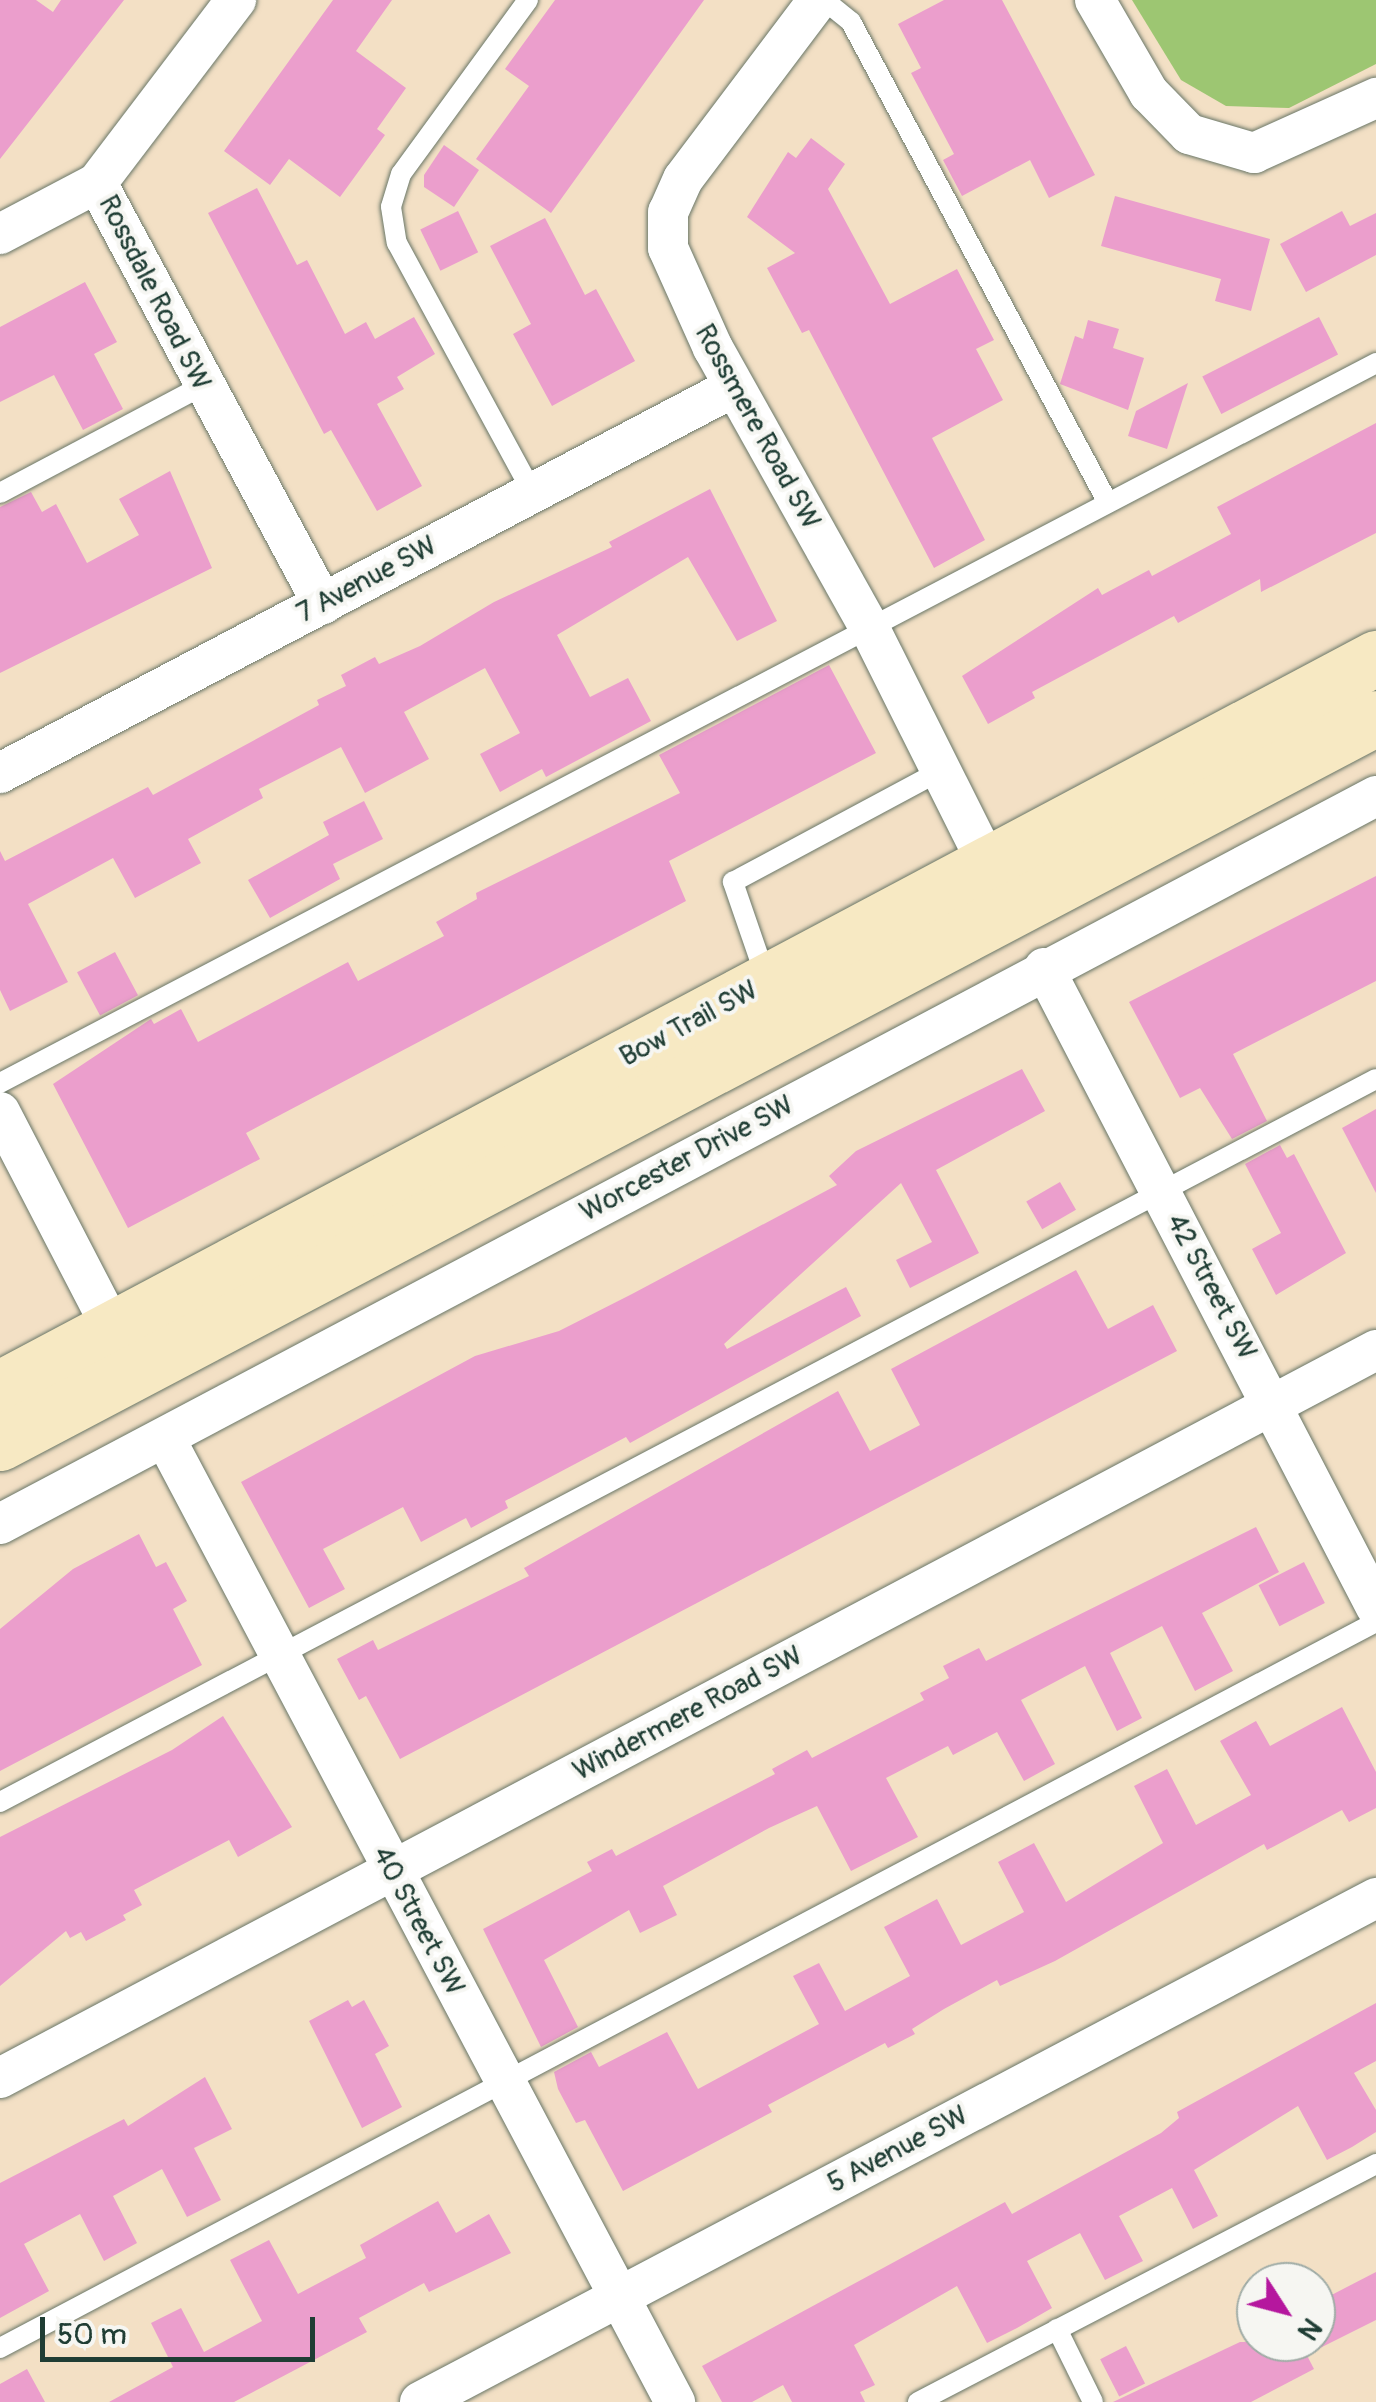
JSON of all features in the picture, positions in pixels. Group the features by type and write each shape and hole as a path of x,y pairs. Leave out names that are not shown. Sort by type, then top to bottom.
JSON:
{"main road":[{"name":"Bow Trail SW","path":"0,1388 1376,658"},
{"name":"Bow Trail SW","path":"0,1442 1376,718"}],"street":[{"name":"Rossdale Road SW","path":"236,0 96,183 202,386 323,604"},
{"name":"Rossmere Road SW","path":"821,0 683,179 668,212 672,266 734,387 870,629 989,866"},
{"path":"1095,0 1149,93 1189,134 1254,153 1376,98"},
{"path":"0,234 96,183"},
{"name":"7 Avenue SW","path":"0,773 734,387"},
{"name":"Worcester Drive SW","path":"0,1524 1044,968 1376,796"},
{"name":"42 Street SW","path":"1044,968 1274,1403 1376,1608"},
{"path":"0,1112 112,1328"},
{"name":"Windermere Road SW","path":"0,2078 1376,1350"},
{"name":"40 Street SW","path":"165,1438 676,2402"},
{"name":"5 Avenue SW","path":"420,2402 1376,1898"}],"lane":[{"path":"528,0 401,174 391,207 397,243 533,493"},
{"path":"821,0 851,22 1108,504"},
{"path":"0,1083 1376,363"},
{"path":"0,493 202,386"},
{"path":"768,983 733,882 942,770"},
{"path":"0,1802 1376,1079"},
{"path":"0,2348 1376,1622"},
{"path":"918,2402 1376,2164"},
{"path":"1057,2329 1093,2402"}],"green space":[{"path":"1132,0 1376,0 1376,64 1289,108 1226,106 1181,80"}],"building":[{"path":"0,0 36,0 53,12 61,0 124,0 0,159"},
{"path":"333,0 392,0 356,51 406,88 377,129 385,135 340,197 289,159 270,185 224,151"},
{"path":"555,0 704,0 551,213 476,159 529,86 505,69"},
{"path":"944,0 1002,0 1095,175 1049,198 1030,160 962,196 943,160 954,154 911,73 921,68 898,24"},
{"path":"811,138 845,164 828,189 890,304 957,269 994,340 976,349 1003,400 932,438 985,540 934,568 809,330 802,333 767,268 795,253 747,217 788,152 796,158"},
{"path":"444,145 479,170 454,207 424,187 424,175"},
{"path":"257,188 297,265 307,260 345,334 366,322 375,339 414,317 435,354 397,377 404,389 377,404 422,486 377,511 331,430 324,434 208,213"},
{"path":"1115,196 1270,239 1251,311 1215,301 1221,279 1101,246"},
{"path":"458,211 478,252 440,271 420,229"},
{"path":"1342,211 1350,226 1376,213 1376,255 1306,292 1280,244"},
{"path":"545,218 585,295 596,289 635,361 552,406 513,334 531,324 490,246"},
{"path":"85,282 117,342 94,354 123,409 83,430 54,375 0,402 0,327"},
{"path":"1319,317 1338,354 1221,414 1202,376"},
{"path":"1088,320 1119,329 1113,348 1144,358 1128,410 1060,384 1075,336 1083,339"},
{"path":"1188,383 1167,449 1128,436 1136,411"},
{"path":"1376,423 1376,533 1261,592 1260,579 1178,623 1174,616 1032,692 1035,698 988,724 962,676 1098,588 1102,595 1149,570 1152,576 1231,534 1217,507"},
{"path":"170,471 212,568 0,673 0,507 31,492 42,512 56,504 87,563 139,535 119,499"},
{"path":"710,489 777,621 737,641 688,557 557,635 590,697 628,678 651,721 546,777 542,769 500,792 480,754 520,733 485,668 404,712 429,759 365,793 341,747 259,789 263,798 188,839 201,863 135,898 113,858 28,904 68,982 10,1011 0,990 0,851 5,861 148,787 153,795 319,705 317,700 346,686 341,675 375,657 379,664 420,646 494,602 612,547 609,542"},
{"path":"829,665 876,753 669,861 686,901 246,1133 260,1159 128,1228 53,1084 151,1019 154,1024 181,1009 198,1042 348,962 358,981 444,936 436,922 477,899 476,893 680,793 659,755"},
{"path":"364,801 383,839 333,864 340,879 270,918 248,880 329,835 323,822"},
{"path":"1376,876 1376,981 1233,1054 1267,1121 1232,1139 1200,1088 1180,1098 1129,1002"},
{"path":"115,952 138,995 100,1015 77,972"},
{"path":"1022,1069 1045,1111 936,1170 979,1253 910,1288 896,1260 932,1242 901,1183 724,1344 727,1349 846,1287 861,1316 630,1443 626,1437 505,1501 508,1508 471,1528 466,1518 421,1542 403,1507 323,1549 345,1589 309,1608 241,1482 475,1356 559,1331 632,1294 837,1185 829,1176 856,1151"},
{"path":"1376,1109 1376,1193 1342,1128"},
{"path":"1280,1145 1287,1158 1294,1154 1346,1253 1276,1295 1252,1249 1281,1233 1245,1164"},
{"path":"1060,1182 1076,1210 1042,1229 1026,1202"},
{"path":"1076,1270 1108,1329 1153,1305 1177,1351 400,1759 366,1696 359,1700 337,1659 373,1640 378,1650 529,1576 524,1568 838,1391 870,1451 920,1425 891,1369"},
{"path":"1256,1527 1279,1572 1202,1613 1233,1671 1195,1691 1162,1626 1110,1653 1142,1718 1117,1731 1085,1666 1021,1700 1055,1764 1024,1781 997,1732 953,1755 948,1746 886,1778 918,1837 851,1871 817,1806 769,1828 663,1886 677,1915 640,1933 629,1910 544,1960 578,2027 541,2047 483,1929 592,1871 587,1862 612,1849 616,1856 775,1774 772,1769 807,1750 812,1758 924,1700 920,1693 949,1678 943,1666 979,1648 986,1661"},
{"path":"139,1534 156,1567 166,1562 187,1601 173,1609 202,1665 0,1771 0,1629 73,1569"},
{"path":"1304,1562 1325,1603 1279,1626 1259,1585"},
{"path":"1342,1707 1376,1772 1376,1808 1349,1822 1342,1810 1267,1850 1264,1844 1055,1961 1000,1986 997,1980 912,2029 915,2034 888,2048 885,2043 768,2105 772,2112 623,2191 585,2120 576,2123 558,2089 554,2072 591,2052 599,2067 667,2032 698,2089 819,2024 793,1976 819,1963 845,2011 910,1976 884,1927 937,1899 961,1945 1024,1912 998,1862 1034,1843 1066,1902 1163,1843 1134,1786 1167,1769 1196,1825 1251,1795 1220,1741 1256,1721 1270,1746"},
{"path":"223,1716 292,1827 238,1857 229,1840 134,1890 142,1905 123,1915 126,1920 86,1941 81,1932 70,1938 66,1931 0,1986 0,1837 172,1750"},
{"path":"348,2000 352,2007 364,2000 389,2046 375,2054 402,2107 362,2128 309,2021"},
{"path":"1376,2003 1376,2061 1354,2073 1376,2110 1376,2132 1352,2147 1327,2160 1298,2106 1194,2170 1218,2216 1193,2229 1172,2188 1119,2216 1143,2261 1105,2280 1080,2233 1027,2261 1052,2308 1017,2328 987,2343 957,2286 854,2345 875,2385 860,2392 865,2402 792,2402 783,2385 752,2402 722,2402 702,2366 1005,2202 1012,2214 1161,2133 1179,2118 1177,2112"},
{"path":"205,2077 232,2129 194,2148 221,2200 187,2217 162,2169 113,2196 137,2243 104,2261 80,2214 24,2244 49,2291 0,2318 0,2183 124,2119 128,2126"},
{"path":"438,2201 456,2233 489,2214 511,2253 429,2292 424,2283 359,2318 367,2332 234,2402 109,2402 173,2367 151,2323 181,2308 204,2352 262,2321 230,2260 269,2240 298,2294 366,2258 360,2245"},
{"path":"1376,2272 1376,2320 1336,2340 1336,2293"},
{"path":"1236,2344 1236,2362 1310,2362 1314,2369 1251,2402 1113,2402"},
{"path":"1126,2346 1145,2383 1119,2397 1100,2359"},
{"path":"27,2369 45,2402 0,2402 0,2384"}]}
